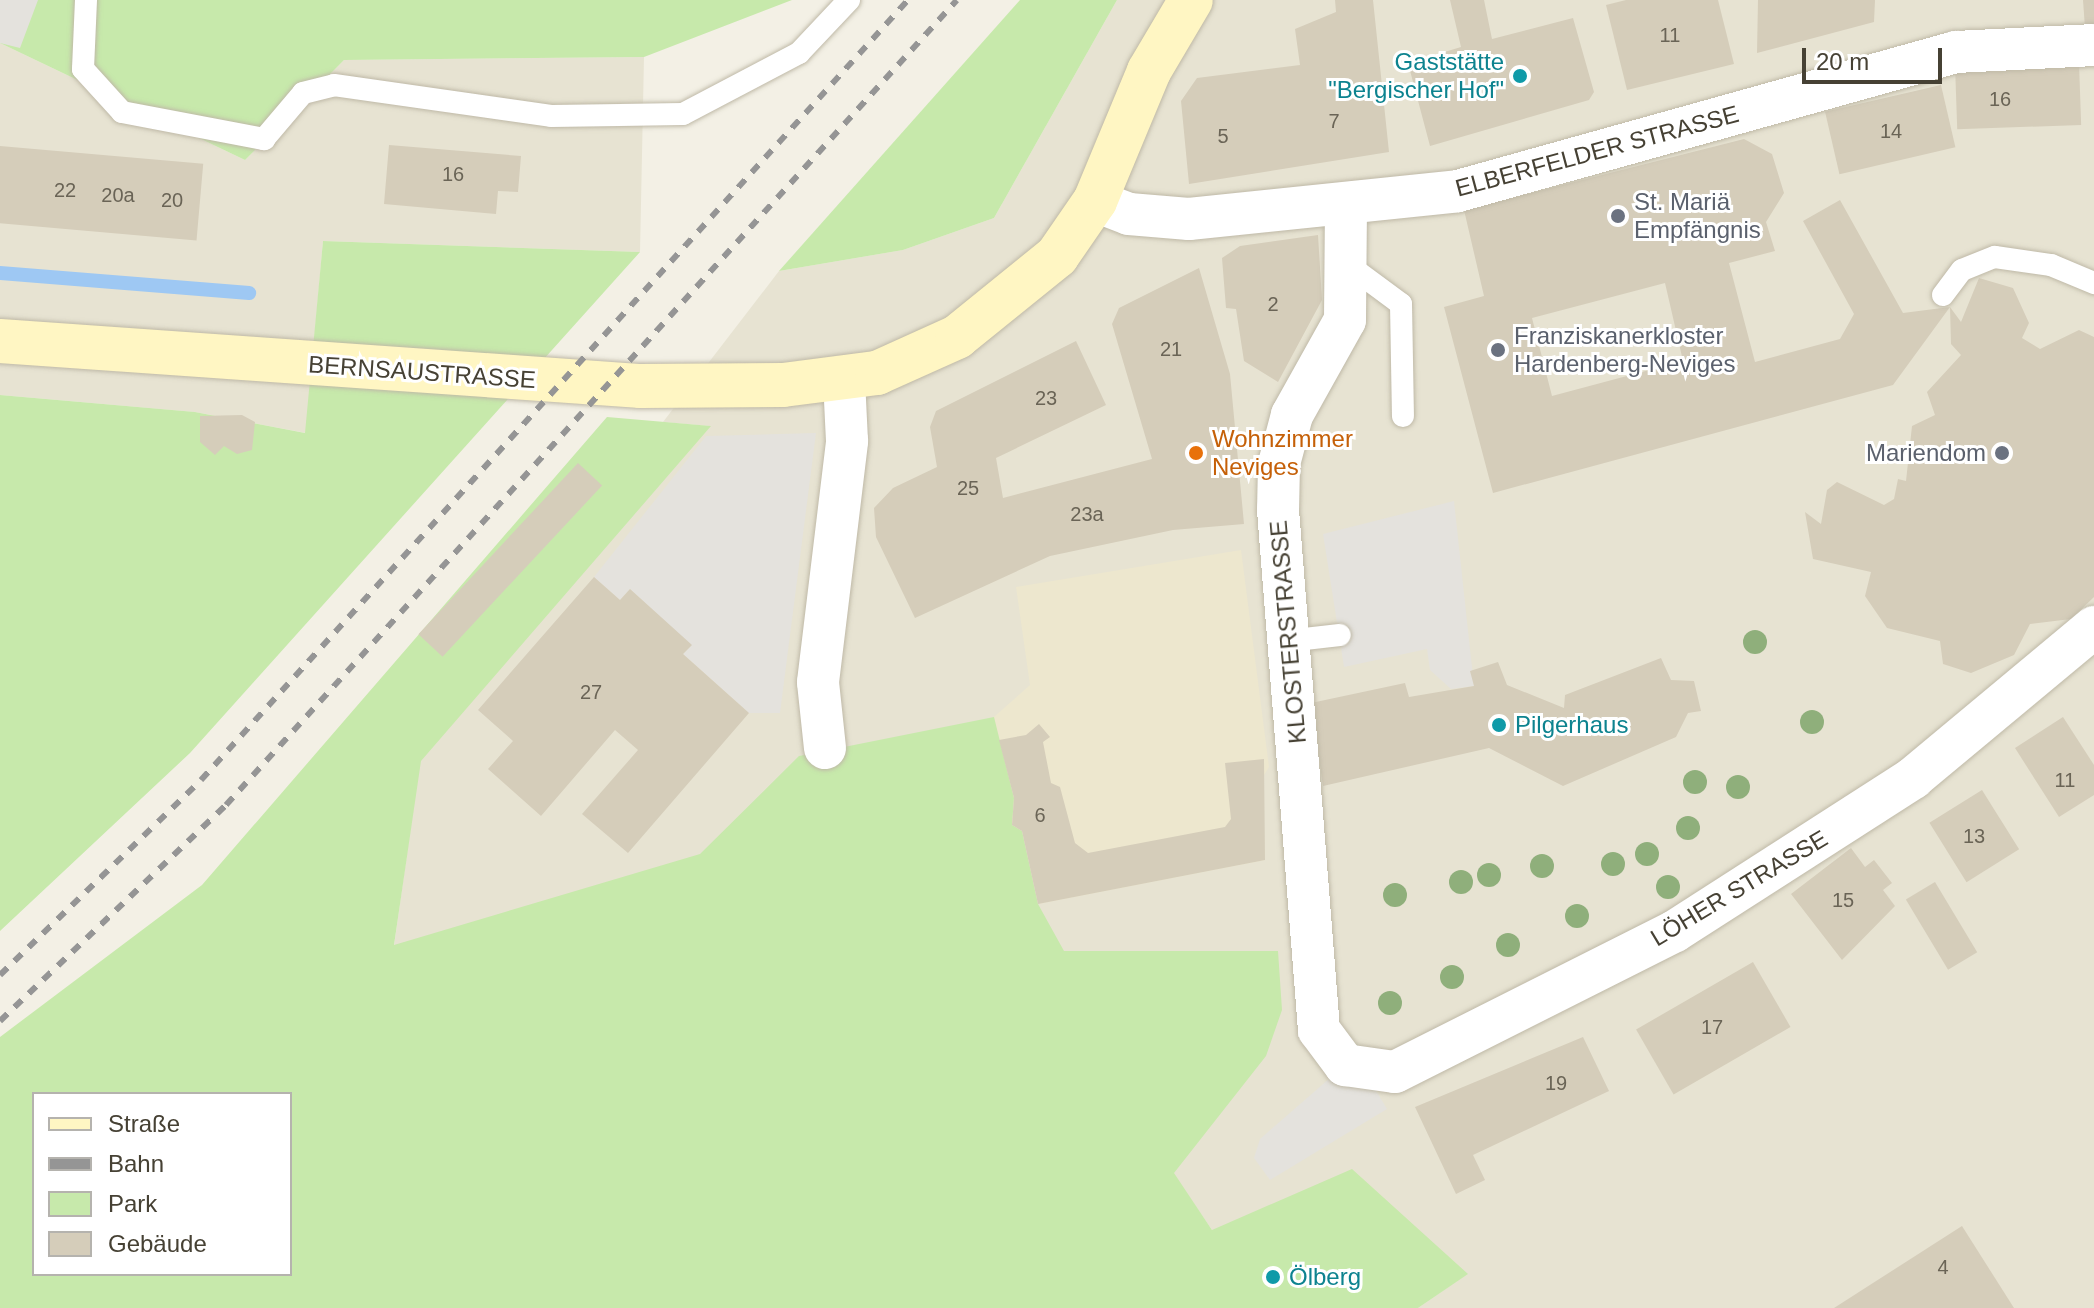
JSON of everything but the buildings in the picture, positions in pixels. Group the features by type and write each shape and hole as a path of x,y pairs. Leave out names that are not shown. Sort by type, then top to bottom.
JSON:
{"main road":[{"name":"BERNSAUSTRASSE","path":"0,341 641,386 844,380 920,356 1004,305 1057,256 1095,201 1149,71 1191,0"}],"street":[{"name":"ELBERFELDER STRASSE","path":"1095,201 1129,214 1189,219 1458,191 1956,52 2094,45"},
{"name":"KLOSTERSTRASSE","path":"1345,1065 1319,1030 1287,641 1279,464 1292,415 1345,320 1346,205"},
{"path":"825,748 818,682 847,441 844,380"},
{"name":"LÖHER STRASSE","path":"1345,1065 1395,1072 1675,931 1913,778 2094,627"}],"lane":[{"path":"86,0 83,69 122,112 264,139 303,93 334,85 551,116 683,114 799,53 849,0"},
{"path":"1943,295 1962,270 1995,257 2051,265 2094,283"},
{"path":"1347,264 1401,304 1403,416"},
{"path":"1287,641 1340,635"}],"shaded area":[{"path":"0,0 38,0 20,48 0,43"},
{"path":"1117,0 2094,0 2094,1308 1418,1308 1467,1274 1212,1230 1173,1173 1265,1056 394,946 420,761 710,426 663,422 779,271 903,250 994,218"},
{"path":"0,43 245,160 344,60 644,57 640,252 323,241 306,433 195,412 0,395"},
{"path":"816,433 780,713 749,713 683,654 691,645 630,589 620,600 594,577 706,436"},
{"path":"1454,501 1474,686 1451,689 1430,670 1427,649 1344,667 1323,534"},
{"path":"1241,550 1269,767 1261,780 1265,860 1038,904 1022,831 1012,825 994,717 1030,685 1016,587"},
{"path":"1345,1065 1365,1072 1387,1109 1270,1180 1254,1158 1260,1139"}],"green space":[{"path":"0,0 792,0 644,57 344,60 245,160 0,43"},
{"path":"1020,0 1117,0 994,218 903,250 779,271"},
{"path":"323,241 640,252 190,753 0,931 0,395 195,412 305,433"},
{"path":"607,417 711,426 421,761 394,945 700,854 799,756 994,717 1014,798 1012,825 1022,831 1038,904 1064,951 1278,951 1282,1010 1266,1056 1174,1173 1212,1230 1352,1169 1468,1274 1418,1308 0,1308 0,1037 202,885"}],"waterway":[{"path":"0,273 249,293"}],"railway":[{"path":"0,975 201,780 908,0"},
{"path":"0,1021 226,805 957,0"}],"place":[{"name":"Gaststätte \"Bergischer Hof\"","path":"1520,76"},
{"name":"St. Mariä Empfängnis","path":"1618,216"},
{"name":"Franziskanerkloster Hardenberg-Neviges","path":"1498,350"},
{"name":"Wohnzimmer Neviges","path":"1196,453"},
{"name":"Mariendom","path":"2002,453"},
{"name":"Pilgerhaus","path":"1499,725"},
{"name":"Ölberg","path":"1273,1277"}]}
